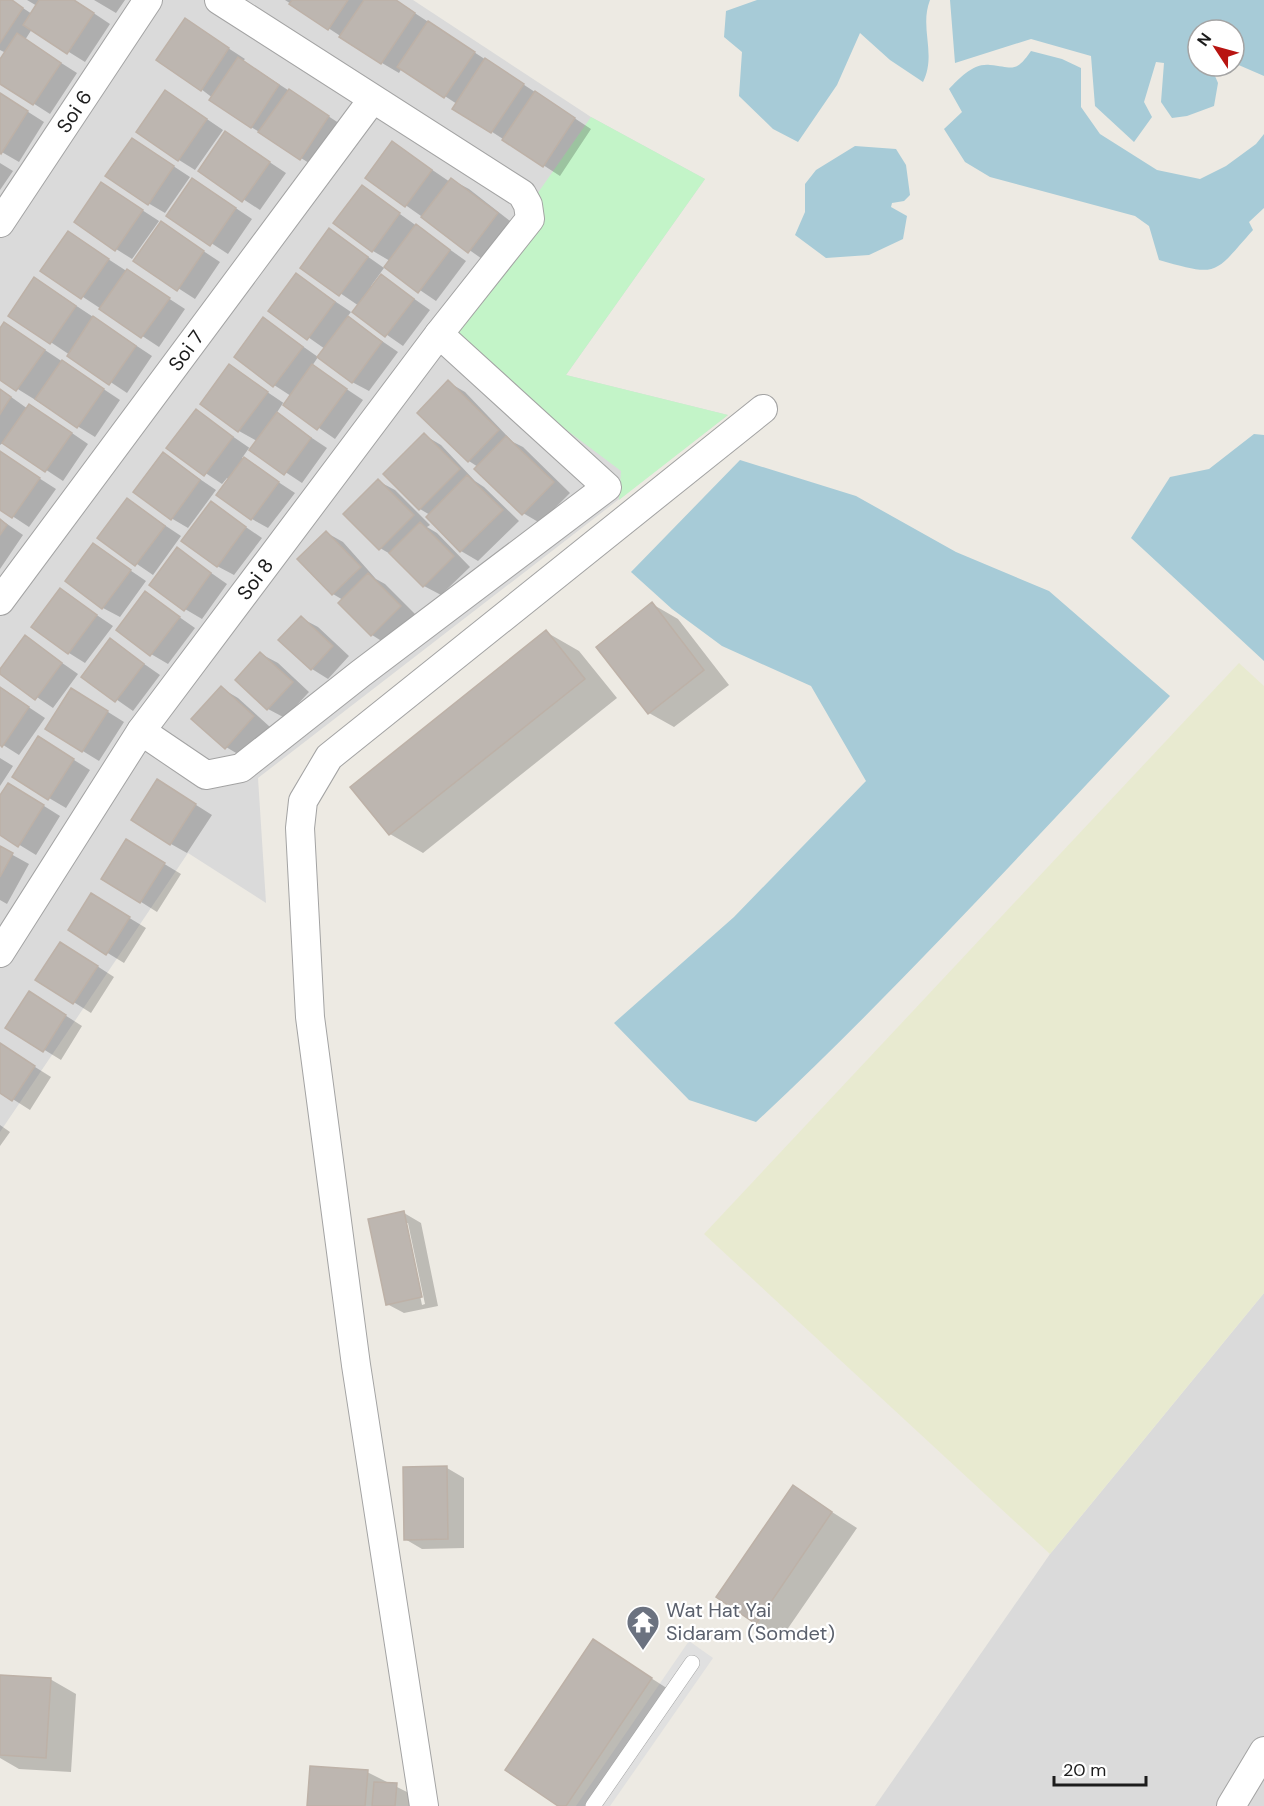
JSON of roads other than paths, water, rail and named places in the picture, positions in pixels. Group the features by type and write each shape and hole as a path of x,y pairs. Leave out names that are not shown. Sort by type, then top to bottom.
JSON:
{"street":[{"name":"Soi 6","path":"0,223 148,0"},
{"path":"219,0 372,100"},
{"name":"Soi 8","path":"0,953 141,731 439,334 530,219 528,205 522,194 372,100"},
{"name":"Soi 7","path":"0,601 372,100"},
{"path":"141,731 206,775 241,768 360,674 607,487 439,334"},
{"path":"424,1806 356,1365 310,1017 300,828 303,801 329,757 763,409"},
{"path":"1231,1806 1264,1751"}],"lane":[{"path":"593,1806 692,1663"}],"water":[{"path":"757,0 930,0 926,21 928,61 923,82 890,60 860,33 837,85 798,142 773,129 739,96 742,52 724,37 726,11"},
{"path":"950,0 1264,0 1264,76 1246,68 1246,18 1186,18 1186,78 1216,78 1218,83 1214,106 1187,116 1172,118 1161,102 1164,63 1156,62 1144,102 1152,117 1134,142 1095,106 1091,56 1031,39 955,63"},
{"path":"1031,51 1062,59 1081,68 1081,107 1100,134 1157,170 1200,179 1226,166 1256,144 1264,134 1264,208 1249,222 1253,230 1222,264 1205,270 1159,260 1149,226 1135,216 990,177 965,162 944,129 962,112 949,89 962,76 978,66 1009,68 1017,66"},
{"path":"855,146 896,149 906,165 910,195 904,201 892,203 891,207 907,216 903,239 869,255 826,258 795,235 805,212 805,184 816,170"},
{"path":"1254,434 1264,435 1264,661 1131,538 1170,477 1209,469"},
{"path":"740,460 856,496 956,552 1049,591 1170,696 915,966 756,1122 689,1100 614,1023 734,917 866,781 811,686 722,646 672,609 631,572"}],"place":[{"name":"Wat Hat Yai Sidaram (Somdet)","path":"643,1651"}]}
